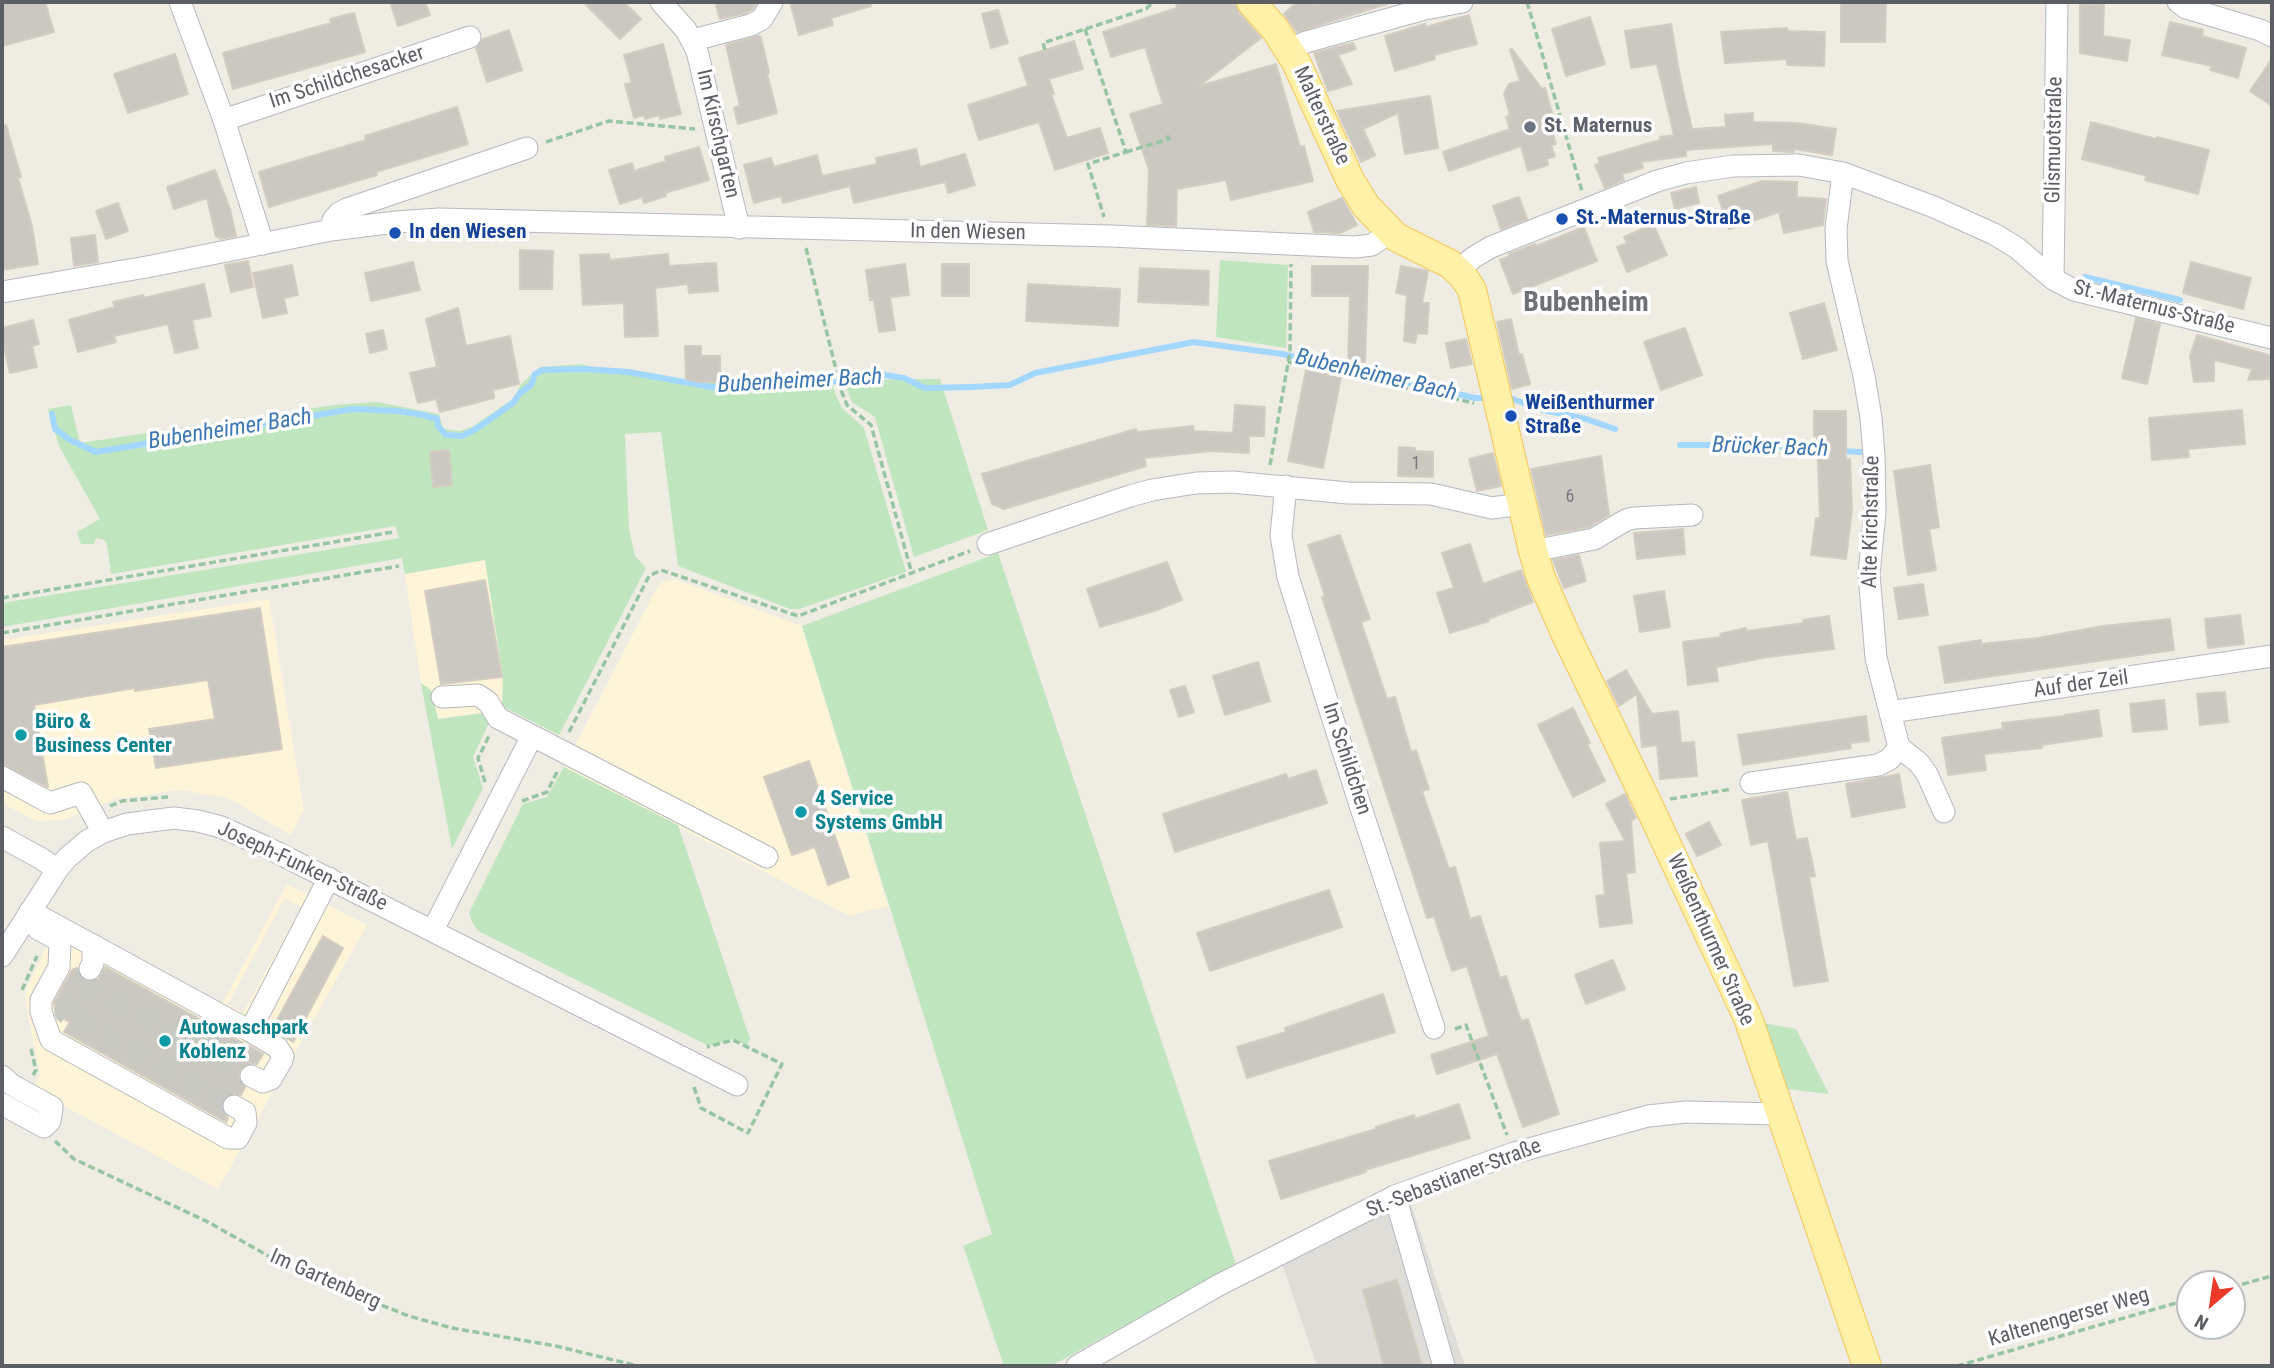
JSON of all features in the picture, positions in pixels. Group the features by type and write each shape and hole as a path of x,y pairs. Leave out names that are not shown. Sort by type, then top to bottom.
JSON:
{"main road":[{"name":"Malterstraße","path":"1251,2 1275,29 1303,73 1350,180 1366,205 1390,232"},
{"name":"Weißenthurmer Straße","path":"1390,232 1402,241 1441,259 1457,271 1468,283 1475,298 1532,551 1561,624 1736,989 1867,1366"}],"street":[{"path":"180,2 224,120 263,244"},
{"name":"Im Kirschgarten","path":"662,2 693,40 739,228"},
{"name":"Im Kirschgarten","path":"693,40 751,25 762,19 772,2"},
{"path":"1289,50 1306,42 1412,12 1462,2"},
{"name":"Glismuotstraße","path":"2053,279 2057,2"},
{"path":"2178,2 2186,8 2272,36"},
{"name":"Im Schildchesacker","path":"224,120 470,37"},
{"path":"331,230 333,219 347,209 527,148"},
{"name":"St.-Maternus-Straße","path":"1457,271 1491,247 1667,178 1733,166 1800,165 1843,173 1934,207 1994,234 2017,248 2053,279 2074,290 2272,338"},
{"name":"Alte Kirchstraße","path":"1843,173 1836,229 1837,261 1871,418 1875,512 1869,574 1876,658 1899,747"},
{"name":"In den Wiesen","path":"2,292 331,230 439,219 1110,236 1364,246 1378,242 1390,232"},
{"path":"988,544 1152,490 1212,482 1276,485 1348,493 1431,494 1492,508 1521,505"},
{"name":"Im Schildchen","path":"1276,485 1288,578 1434,1028"},
{"path":"1532,551 1594,539 1634,518 1692,515"},
{"name":"Auf der Zeil","path":"1890,712 2272,656"},
{"path":"442,697 478,695 488,702 498,718 767,857"},
{"path":"433,930 532,736"},
{"path":"1751,783 1878,765 1890,759 1899,747 1927,774 1944,812"},
{"path":"2,777 50,803 81,793 103,832"},
{"name":"Joseph-Funken-Straße","path":"2,956 57,870 77,849 103,832 127,824 174,818 198,821 245,837 329,878 737,1085"},
{"path":"2,837 57,870"},
{"path":"250,1031 329,878"},
{"path":"24,922 93,945 277,1047 283,1056 271,1079 263,1082 251,1076"},
{"path":"24,922 60,941 59,967 41,1000 41,1012 51,1040 228,1138 238,1138 246,1123 245,1112 234,1106"},
{"name":"Joseph-Funken-Straße","path":"2,976 24,922"},
{"path":"90,969 93,963 93,945"},
{"path":"2,1076 12,1085 52,1107 50,1121 44,1127 2,1104"},
{"name":"St.-Sebastianer-Straße","path":"1077,1366 1219,1285 1395,1196 1514,1153 1648,1116 1686,1112 1784,1125"},
{"path":"1395,1196 1444,1366"}],"path":[{"path":"1045,50 1043,43 1146,9 1153,2"},
{"path":"1527,2 1587,208"},
{"path":"1085,29 1126,152"},
{"path":"527,148 609,121 715,131"},
{"path":"1110,236 1088,164 1168,139 1166,134"},
{"path":"804,229 807,256 841,390 847,405 871,425 912,574"},
{"path":"1276,485 1290,352 1291,243"},
{"path":"1288,361 1496,397"},
{"path":"2,598 393,532"},
{"path":"559,749 649,576 662,570 798,616 988,544"},
{"path":"2,633 399,566"},
{"path":"1647,802 1750,786 1751,783"},
{"path":"1434,1028 1436,1035 1466,1025 1514,1153"},
{"name":"Im Gartenberg","path":"50,1121 50,1136 75,1159 208,1222 297,1272 409,1316 452,1328 556,1346 638,1366"},
{"path":"2246,1283 2272,1276"},
{"name":"Kaltenengerser Weg","path":"1956,1366 2176,1303"}],"shaded area":[{"path":"485,560 503,678 502,706 489,723 481,713 438,719 431,690 421,683 405,574"},
{"path":"674,579 802,626 888,906 849,916 564,767 654,593 661,583"},
{"path":"269,599 304,810 291,835 228,798 181,790 116,799 63,820 36,821 2,803 2,640"},
{"path":"287,884 367,925 218,1189 33,1089 40,1074 25,999 26,989 59,921 221,1006","holes":["285,898 301,907 243,1013 228,1004"]},
{"path":"1409,1198 1465,1366 1317,1366 1281,1261"}],"green space":[{"path":"1220,260 1288,265 1286,348 1216,337"},
{"path":"581,364 700,382 833,380 834,391 842,408 864,428 906,572 799,609 790,609 678,566 661,432 625,434 629,529 635,556 646,568 559,735 502,706 503,678 485,560 405,574 402,558 2,627 2,603 399,538 395,526 111,574 107,544 104,540 96,538 94,544 81,544 77,532 100,519 59,446 48,409 71,405 80,443 334,405 377,402 439,414 443,429 460,431 472,427 514,398 521,384 540,367"},
{"path":"940,379 988,530 914,557 875,417 852,402 843,380"},
{"path":"998,553 1236,1264 1051,1366 1004,1366 963,1246 992,1234 802,626"},
{"path":"421,683 431,690 438,719 482,713 489,723 473,757 483,788 452,849"},
{"path":"564,767 678,825 750,1039 747,1045 731,1039 709,1046 478,931 472,922 469,913 523,804 547,797"},
{"path":"1763,1023 1796,1029 1829,1094 1787,1089"}],"building":[{"path":"2,2 45,2 54,32 2,46"},
{"path":"390,2 425,2 430,15 398,26"},
{"path":"583,2 624,2 641,19 620,39"},
{"path":"715,2 757,2 753,9 746,13 720,19"},
{"path":"790,2 871,2 871,6 831,18 833,25 799,35"},
{"path":"1176,2 1235,2 1239,13 1261,38 1199,86 1276,64 1300,147 1304,146 1313,181 1231,200 1226,180 1177,189 1176,226 1147,225 1149,170 1130,114 1163,104 1145,47 1111,57 1103,32 1177,8"},
{"path":"1297,2 1311,2 1314,5 1324,2 1387,4 1297,32 1284,14"},
{"path":"1841,3 1886,3 1885,42 1841,42"},
{"path":"2080,4 2104,4 2103,36 2130,40 2127,61 2080,53"},
{"path":"998,10 1008,43 991,48 982,14"},
{"path":"354,13 365,52 233,89 223,53 331,23 330,19"},
{"path":"1469,15 1477,44 1434,55 1435,59 1395,71 1385,36"},
{"path":"1590,17 1605,64 1566,76 1552,29"},
{"path":"2170,22 2203,30 2202,36 2246,48 2238,78 2210,70 2212,66 2162,55"},
{"path":"1671,24 1692,129 1726,127 1725,115 1753,113 1753,122 1797,123 1836,129 1832,155 1794,149 1794,152 1773,151 1773,144 1686,150 1686,156 1641,162 1643,168 1622,174 1624,180 1605,188 1595,165 1600,163 1598,158 1660,140 1660,137 1674,135 1657,64 1631,68 1625,31"},
{"path":"1787,28 1788,31 1825,32 1824,66 1787,65 1787,59 1725,63 1721,32"},
{"path":"509,30 522,70 487,82 476,48 483,39"},
{"path":"761,37 777,113 738,124 734,108 740,106 726,45"},
{"path":"1074,41 1083,69 1049,79 1054,94 1051,94 1067,138 1100,128 1108,153 1055,170 1039,122 979,140 968,105 1028,86 1019,58"},
{"path":"1353,43 1356,49 1338,55 1352,84 1328,91 1314,53"},
{"path":"663,44 681,114 660,119 659,115 645,119 644,115 634,118 625,84 632,83 624,55"},
{"name":"St. Maternus","path":"1512,49 1542,89 1545,88 1553,116 1548,118 1556,144 1551,145 1555,156 1547,159 1548,165 1528,171 1521,146 1449,171 1443,152 1510,129 1506,117 1510,115 1504,94 1509,84 1520,81 1510,50"},
{"path":"175,54 188,94 128,113 114,74"},
{"path":"2272,59 2272,106 2250,91"},
{"path":"1430,96 1438,148 1405,154 1398,113 1363,129 1375,155 1361,162 1337,111"},
{"path":"457,107 468,144 269,207 259,172 366,140 365,136"},
{"path":"2091,122 2209,150 2198,194 2145,180 2147,176 2082,159"},
{"path":"6,125 21,177 18,178 32,226 38,264 2,270 2,126"},
{"path":"699,147 709,180 665,193 666,196 644,203 642,197 620,204 609,170 632,163 634,171 666,161 665,157"},
{"path":"916,149 920,167 965,154 975,185 948,193 945,182 854,203 850,186 783,203 781,196 754,203 744,165 771,158 774,167 817,155 822,176 877,164 876,158"},
{"path":"215,170 230,209 236,236 220,239 216,237 207,198 174,209 167,187"},
{"path":"1762,181 1797,182 1797,197 1826,199 1823,225 1784,233 1779,212 1729,229 1718,196"},
{"path":"1696,187 1699,203 1675,209 1671,193"},
{"path":"1519,197 1527,219 1501,229 1493,206"},
{"path":"1342,198 1357,225 1340,233 1314,232 1308,212"},
{"path":"118,203 128,231 106,239 96,211"},
{"path":"1653,224 1667,255 1627,272 1617,247 1627,243 1624,237"},
{"path":"1584,227 1597,261 1513,294 1500,260 1510,256 1509,254"},
{"path":"95,235 98,262 74,266 71,238"},
{"path":"520,250 553,251 552,289 520,289"},
{"path":"609,254 610,260 668,254 669,266 716,263 718,291 689,293 688,284 655,288 658,336 625,337 624,303 583,305 580,255"},
{"path":"248,261 253,287 231,292 225,265"},
{"path":"413,262 420,290 371,301 365,273"},
{"path":"2191,262 2251,278 2243,309 2183,293"},
{"path":"905,264 909,295 890,297 895,330 879,332 874,300 870,300 866,270"},
{"path":"942,264 969,264 969,296 942,296"},
{"path":"292,265 298,295 284,298 287,313 263,318 253,273"},
{"path":"1312,266 1368,266 1365,362 1348,361 1350,296 1312,296"},
{"path":"1401,266 1428,271 1422,303 1429,303 1427,334 1417,333 1415,343 1404,341 1407,295 1396,293"},
{"path":"1140,268 1209,271 1208,305 1138,302"},
{"path":"204,284 211,316 192,320 198,348 175,353 168,324 114,336 116,342 78,352 69,320 115,307 113,302"},
{"path":"1028,284 1120,289 1118,326 1026,321"},
{"path":"1824,303 1837,350 1803,359 1790,313"},
{"path":"458,308 466,346 510,336 519,384 493,390 494,398 440,412 436,399 418,403 410,373 437,367 426,319"},
{"path":"2136,318 2160,324 2147,384 2122,378"},
{"path":"1511,319 1519,355 1522,354 1530,384 1512,389 1497,322"},
{"path":"33,320 39,344 32,346 37,367 10,373 2,328"},
{"path":"1685,328 1702,375 1661,390 1644,342"},
{"path":"383,330 387,349 370,353 366,334"},
{"path":"2197,335 2272,356 2272,379 2248,380 2252,369 2214,360 2214,381 2194,382 2190,356"},
{"path":"1466,339 1472,364 1451,368 1446,343"},
{"path":"685,346 701,346 701,356 720,356 720,382 686,379"},
{"path":"1306,370 1341,377 1323,468 1288,461"},
{"path":"1235,405 1265,407 1264,436 1249,436 1249,453 1212,451 1144,458 1146,466 1004,509 992,504 982,474 1136,429 1137,432 1193,426 1194,431 1233,433"},
{"path":"2242,410 2245,444 2188,449 2189,457 2152,460 2149,418"},
{"path":"1814,411 1846,411 1846,460 1850,459 1852,510 1846,559 1811,555 1816,518 1820,518"},
{"path":"1399,447 1433,452 1433,477 1398,476"},
{"path":"449,450 452,485 433,487 430,452"},
{"path":"1493,453 1501,486 1477,491 1469,459"},
{"path":"1601,456 1609,515 1589,527 1546,535 1531,469"},
{"path":"1930,465 1939,527 1929,529 1936,570 1908,575 1894,471"},
{"path":"1683,529 1685,554 1637,559 1634,533"},
{"path":"1340,535 1370,619 1361,622 1387,699 1395,697 1411,752 1416,750 1429,789 1422,791 1449,869 1455,867 1470,919 1480,916 1500,978 1506,976 1521,1021 1528,1019 1559,1114 1523,1127 1497,1054 1437,1074 1431,1055 1489,1036 1467,966 1452,971 1434,916 1427,918 1322,597 1325,596 1308,545"},
{"path":"1470,544 1483,584 1521,570 1533,602 1488,619 1489,621 1450,633 1437,593 1454,588 1442,553"},
{"path":"1579,555 1586,581 1564,588 1553,560"},
{"path":"1167,562 1182,600 1100,627 1087,589"},
{"path":"485,580 502,677 441,684 425,591"},
{"path":"1923,584 1928,615 1899,619 1894,588"},
{"path":"1664,591 1670,627 1640,632 1634,596"},
{"path":"260,608 282,749 156,768 149,729 215,719 208,680 135,691 135,688 34,705 48,787 2,764 2,647"},
{"path":"2240,615 2244,644 2208,648 2205,619"},
{"path":"1829,616 1834,649 1716,667 1718,681 1688,685 1683,642 1721,637 1720,634 1746,628 1747,631 1804,623 1803,620"},
{"path":"2170,619 2174,650 1945,683 1939,647 1981,640 1981,644 2038,638 2103,626"},
{"path":"1258,662 1270,701 1225,715 1213,676"},
{"path":"1626,670 1652,714 1678,711 1681,743 1694,742 1697,776 1660,779 1657,745 1642,747 1637,694 1619,706 1607,681"},
{"path":"1185,686 1194,712 1179,717 1170,690"},
{"path":"2225,692 2228,722 2200,725 2197,694"},
{"path":"2164,700 2167,729 2133,732 2130,704"},
{"path":"1573,708 1605,781 1573,797 1538,725"},
{"path":"2098,710 2102,736 2042,745 2042,748 1984,754 1986,770 1948,775 1942,738 2003,729 2002,723"},
{"path":"1866,716 1869,741 1850,743 1851,748 1743,765 1738,735"},
{"name":"4 Service Systems GmbH","path":"809,761 849,877 828,885 815,847 792,855 764,777"},
{"path":"1316,770 1327,803 1175,852 1163,814 1286,774 1288,779"},
{"path":"1899,774 1905,807 1852,817 1846,784"},
{"path":"1787,792 1796,840 1807,838 1815,876 1809,877 1828,981 1794,986 1768,841 1751,845 1742,800"},
{"path":"1625,794 1636,818 1631,821 1635,872 1626,873 1632,923 1600,927 1596,896 1605,895 1600,843 1625,841 1606,804"},
{"path":"1709,822 1721,845 1697,856 1686,834"},
{"path":"1329,890 1342,927 1210,971 1197,933"},
{"path":"323,936 343,948 293,1042 272,1029"},
{"path":"1613,960 1625,989 1586,1004 1575,975"},
{"name":"Autowaschpark Koblenz","path":"105,967 263,1054 257,1064 250,1063 240,1070 238,1077 245,1087 241,1095 233,1093 223,1099 221,1107 228,1118 226,1122 64,1032 70,1022 56,1015 54,1003 72,970 77,968 80,977 91,982 98,980"},
{"path":"1383,994 1395,1032 1247,1078 1237,1047 1286,1032 1285,1028"},
{"path":"1459,1104 1470,1138 1281,1199 1269,1161 1414,1115 1415,1119"},
{"path":"1397,1280 1422,1366 1384,1366 1363,1290"}],"waterway":[{"name":"Brücker Bach","path":"2085,277 2180,300"},
{"name":"Bubenheimer Bach","path":"52,414 55,429 70,440 96,452 353,409 423,415 437,419 438,426 446,435 462,436 513,403 520,393 531,385 535,374 543,370 628,372 712,387 780,380 828,382 850,380 863,375 904,378 925,388 972,387 1010,385 1035,373 1194,342 1282,354 1475,398 1489,398"},
{"name":"Brücker Bach","path":"1507,397 1543,410 1586,419 1615,429"},
{"name":"Brücker Bach","path":"1680,445 1757,445 1823,450"},
{"name":"Brücker Bach","path":"1838,451 1860,452"}],"tunnel":[{"path":"90,969 65,1013 234,1106"},
{"path":"82,983 251,1076"}],"place":[{"name":"St. Maternus","path":"1530,127"},
{"name":"St.-Maternus-Straße","path":"1562,219"},
{"name":"In den Wiesen","path":"395,233"},
{"name":"Weißenthurmer Straße","path":"1511,416"},
{"name":"Büro & Business Center","path":"21,735"},
{"name":"4 Service Systems GmbH","path":"801,812"},
{"name":"Autowaschpark Koblenz","path":"165,1041"}],"district":[{"name":"Bubenheim","path":"1586,304"}]}
